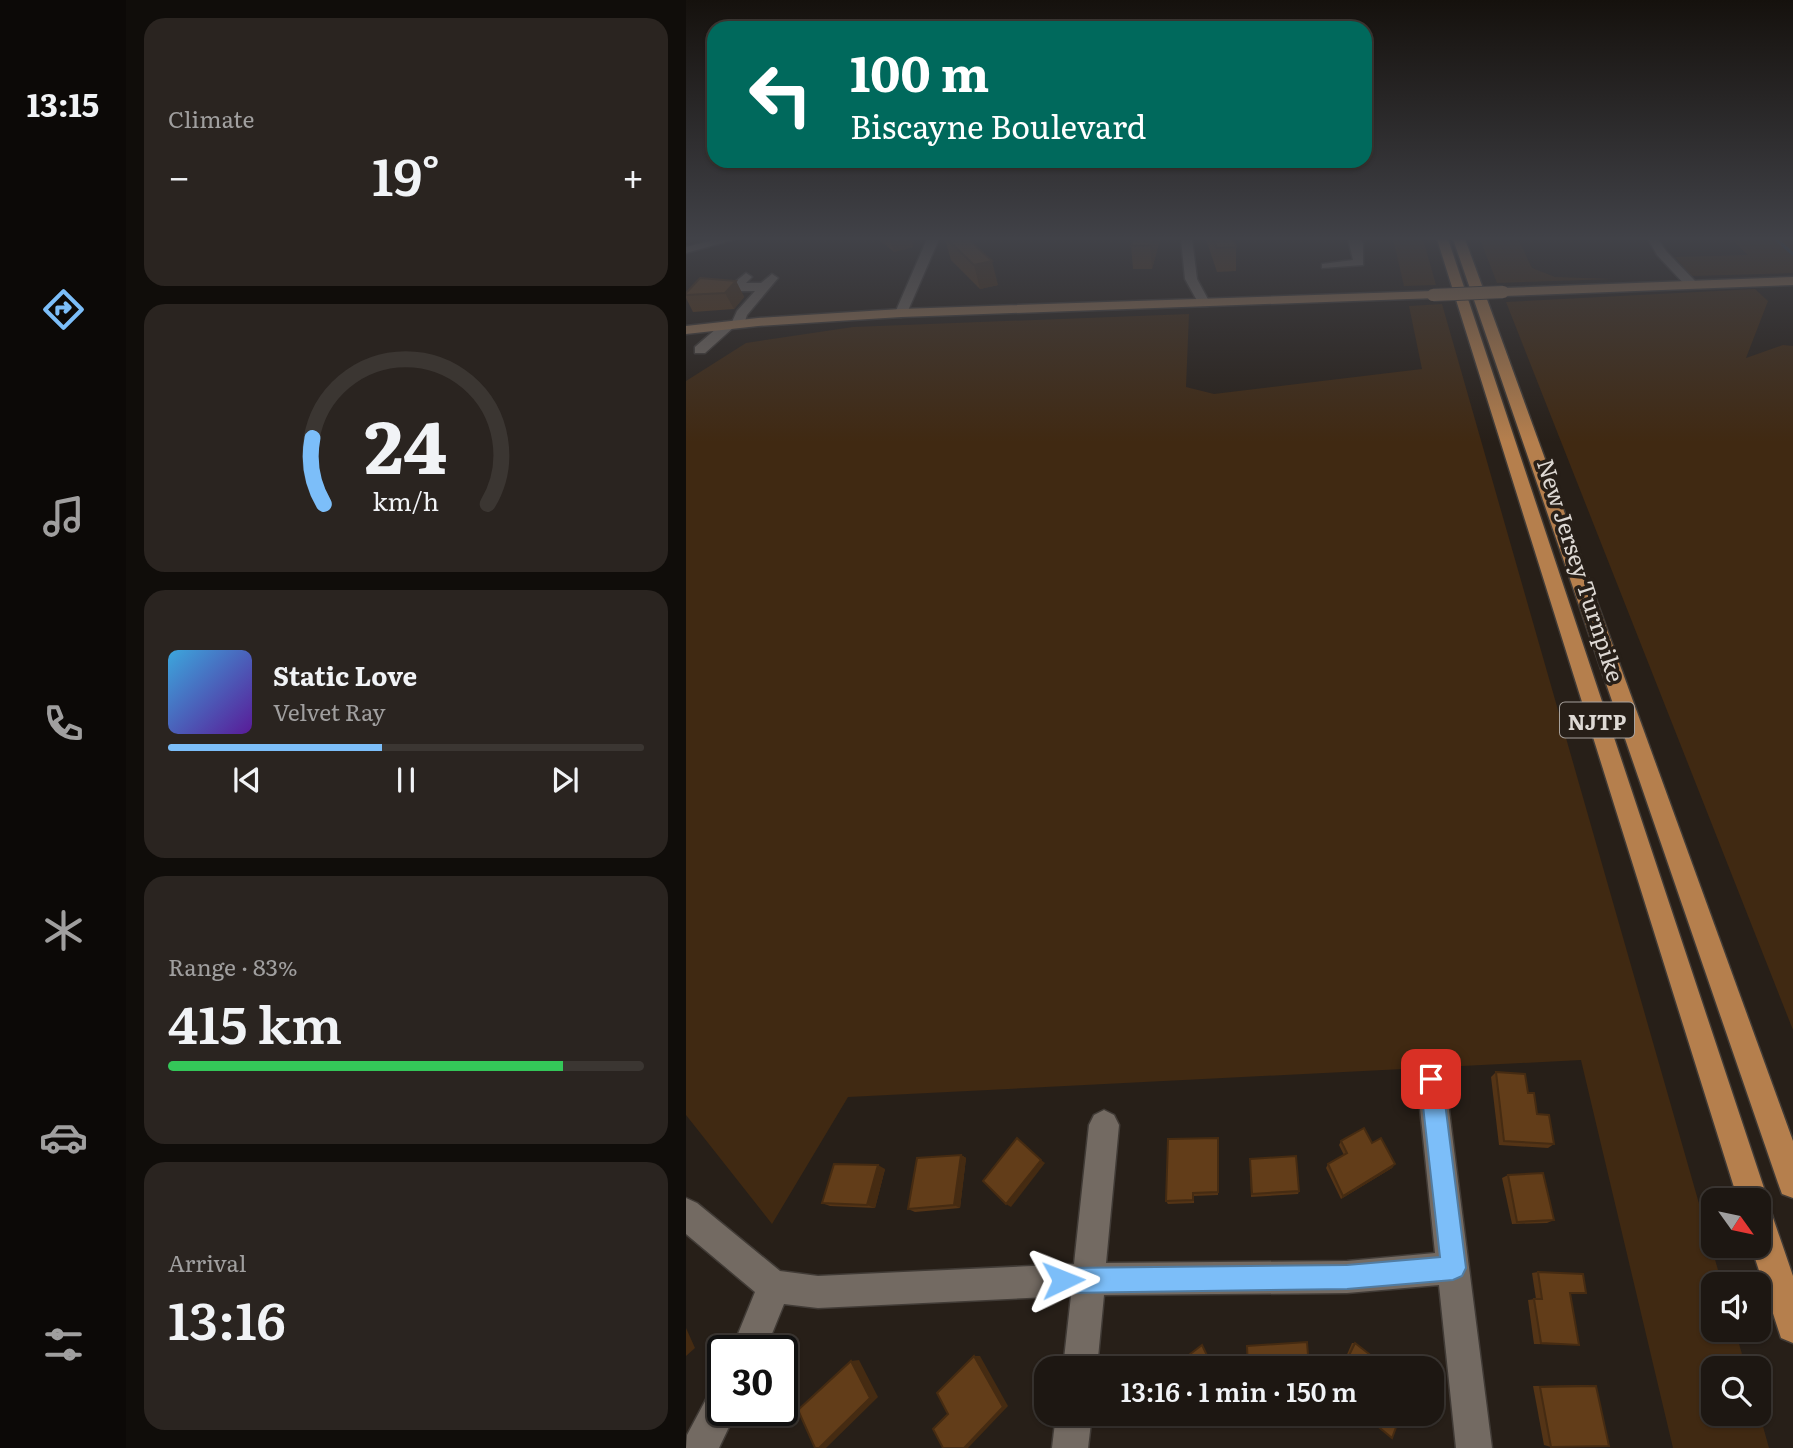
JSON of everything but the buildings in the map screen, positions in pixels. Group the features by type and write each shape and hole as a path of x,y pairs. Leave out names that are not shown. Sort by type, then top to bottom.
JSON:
{"highway":[{"name":"New Jersey Turnpike","path":"1464,307 1748,1188"},
{"name":"New Jersey Turnpike","path":"1483,307 1793,1183"},
{"path":"1771,1257 1793,1325"}],"main road":[{"path":"686,330 733,324 901,313 1096,307"}],"street":[{"path":"700,350 733,324 747,307"},
{"path":"901,313 904,307"},
{"path":"1431,1079 1474,1448"},
{"path":"1081,1356 1104,1125"},
{"path":"686,1214 773,1286 818,1292 1090,1279 1347,1277 1453,1268"},
{"path":"755,1335 773,1286"},
{"path":"700,1448 711,1426"},
{"path":"1070,1448 1073,1426"}],"shaded area":[{"path":"1409,307 1443,307 1701,1210 1701,1258 1715,1258 1719,1272 1701,1272 1701,1342 1738,1342 1743,1356 1701,1356 1701,1426 1763,1426 1769,1448 1673,1448 1581,1060 848,1097 772,1224 686,1115 686,381 746,343 853,327 1189,314 1186,387 1214,394 1422,369"},
{"path":"1508,307 1766,307 1746,358 1783,345 1793,346 1793,1030"}],"route":[{"path":"1063,1280 1347,1277 1453,1268 1431,1079"}]}
